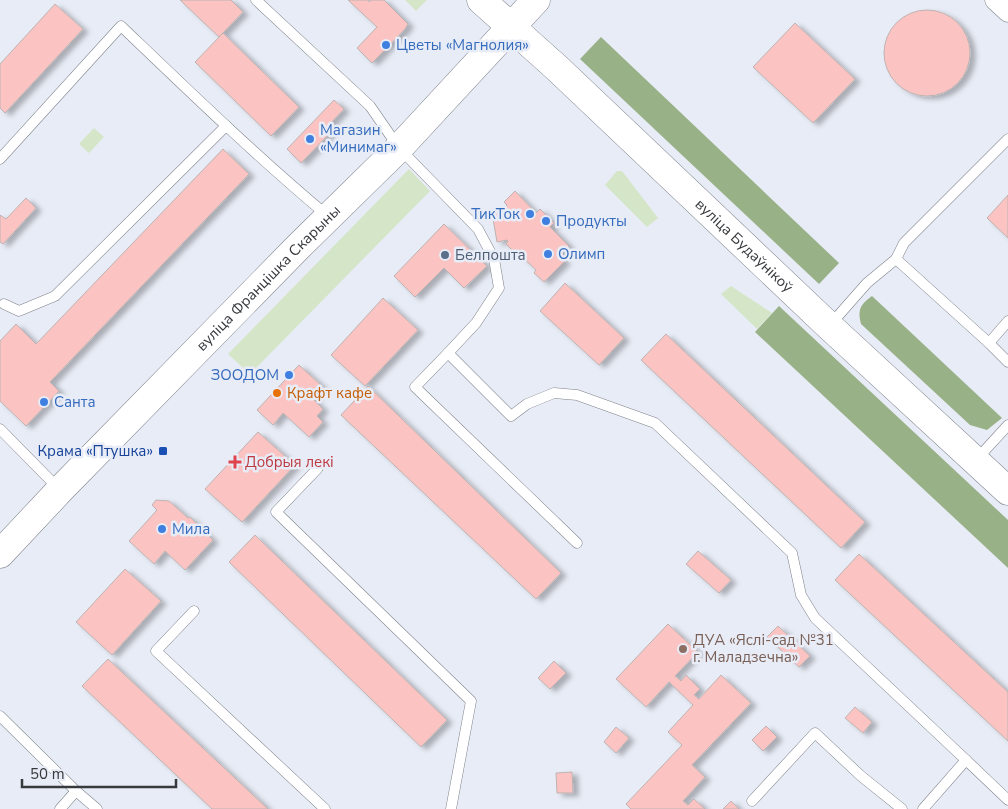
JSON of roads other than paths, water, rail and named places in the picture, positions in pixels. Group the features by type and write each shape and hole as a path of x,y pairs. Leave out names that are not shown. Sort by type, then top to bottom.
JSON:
{"main road":[{"name":"вуліца Будаўнікоў","path":"481,0 557,68 829,326 1008,491"},
{"name":"вуліца Францішка Скарыны","path":"0,554 60,490 399,148 536,0"}],"street":[{"path":"995,0 1008,12"}],"lane":[{"path":"256,0 370,106 399,148 478,229 494,259 499,288 476,323 415,387 577,543"},
{"path":"0,159 122,26 226,126 329,217"},
{"path":"4,304 19,310 55,296 226,126"},
{"path":"829,326 867,283 896,259 904,243 1008,139"},
{"path":"896,259 1008,362"},
{"path":"988,343 1008,321"},
{"path":"448,353 511,416 528,404 554,393 577,395 655,423 792,553 800,595 815,618 1008,800"},
{"path":"976,461 1008,425"},
{"path":"0,429 60,490"},
{"path":"318,468 276,512 470,701 451,809"},
{"path":"194,611 156,651 325,809"},
{"path":"0,716 97,809"},
{"path":"752,801 815,733 861,776 902,809"},
{"path":"923,809 966,760"},
{"path":"60,809 76,790"}],"place":[{"name":"Цветы «Магнолия»","path":"386,45"},
{"name":"Магазин «Минимаг»","path":"310,139"},
{"name":"ТикТок","path":"530,214"},
{"name":"Продукты","path":"546,221"},
{"name":"Олимп","path":"548,254"},
{"name":"Белпошта","path":"445,255"},
{"name":"ЗООДОМ","path":"289,375"},
{"name":"Крафт кафе","path":"277,393"},
{"name":"Санта","path":"44,402"},
{"name":"Крама «Птушка»","path":"163,451"},
{"name":"Добрыя лекі","path":"235,462"},
{"name":"Мила","path":"162,529"},
{"name":"ДУА «Яслі-сад №31 г. Маладзечна»","path":"683,649"}]}
